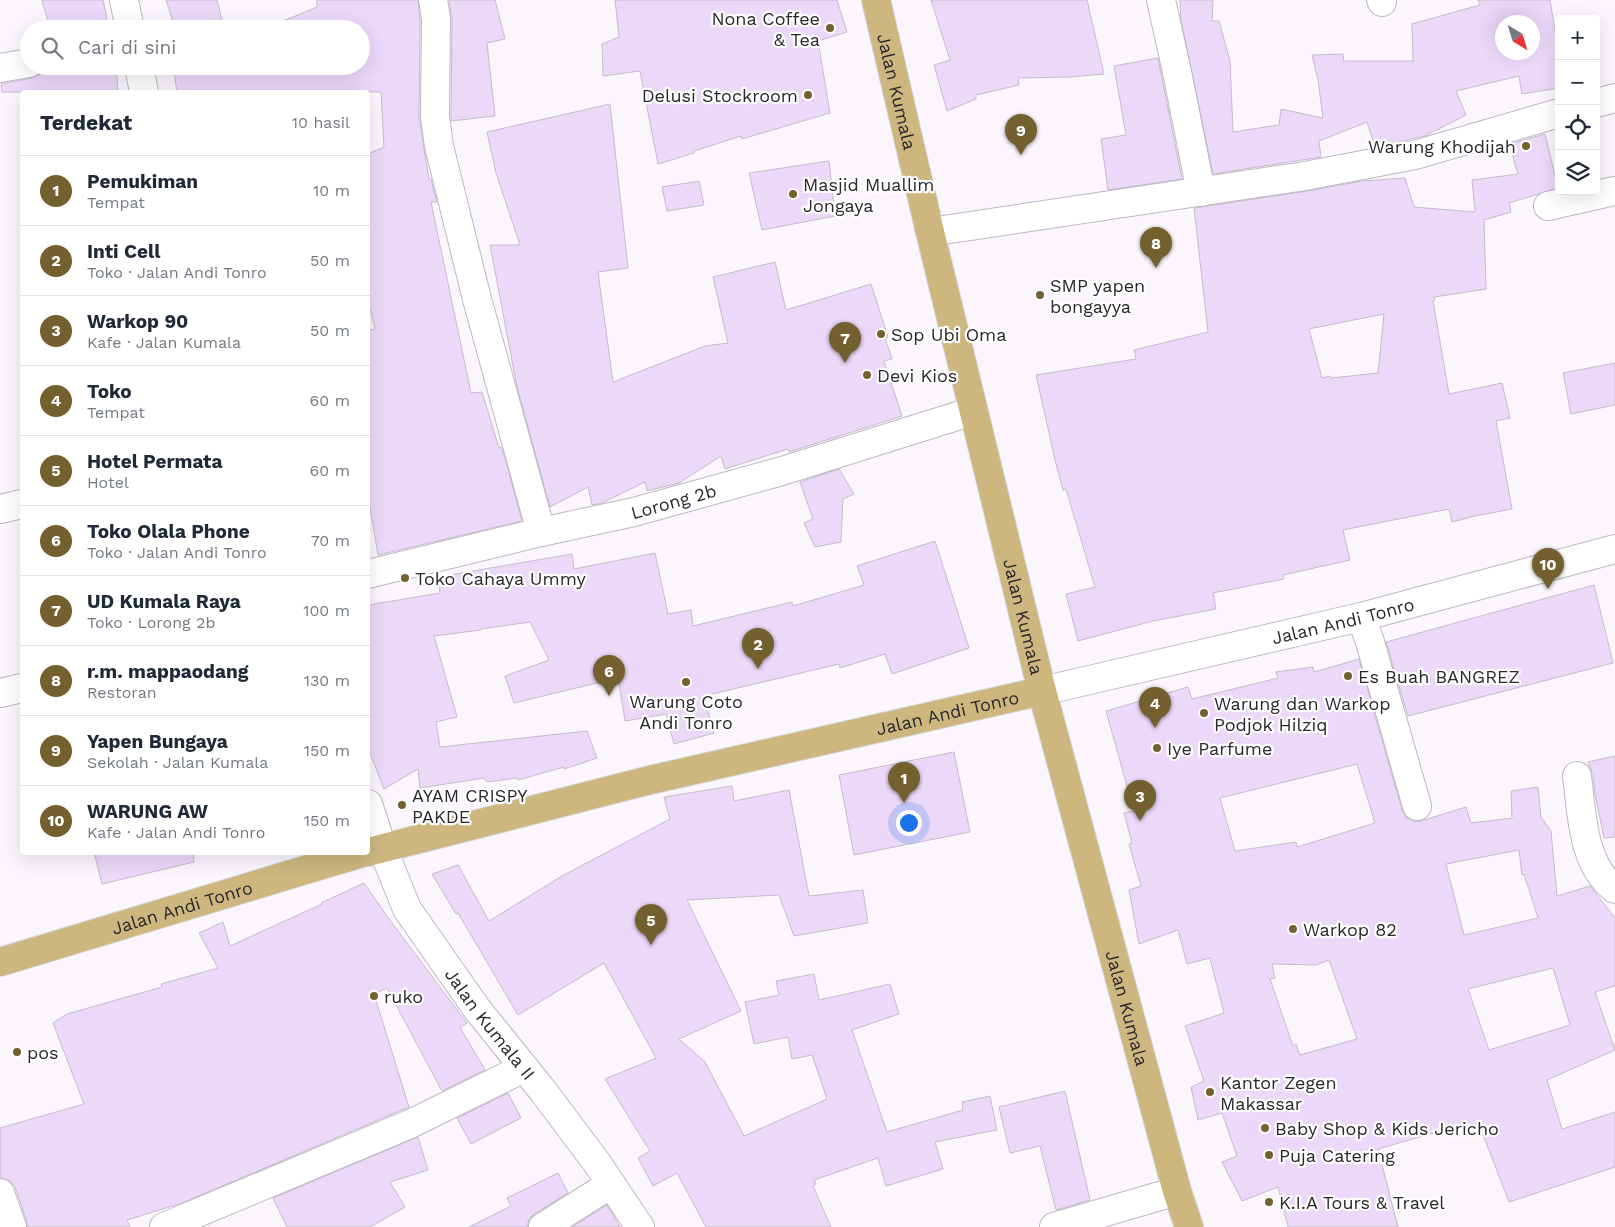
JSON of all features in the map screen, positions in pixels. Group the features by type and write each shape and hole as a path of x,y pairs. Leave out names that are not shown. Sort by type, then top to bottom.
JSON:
{"main road":[{"name":"Jalan Kumala","path":"876,0 973,412 1042,691 1177,1191 1189,1227"},
{"name":"Jalan Andi Tonro","path":"371,850 650,780 1042,691"},
{"name":"Jalan Andi Tonro","path":"0,962 354,855"}],"street":[{"path":"124,0 128,20"},
{"path":"433,0 436,19 435,118 439,146 477,299 541,532"},
{"path":"1161,0 1201,192"},
{"path":"0,68 20,65"},
{"path":"141,75 144,90"},
{"path":"1600,102 1615,98"},
{"path":"930,232 1305,176 1415,155 1555,114"},
{"path":"1548,206 1615,191"},
{"name":"Lorong 2b","path":"370,574 541,532 634,512 773,474 973,412"},
{"path":"0,509 20,504"},
{"name":"Jalan Andi Tonro","path":"1042,691 1361,617 1615,549"},
{"path":"1361,617 1370,642 1417,806"},
{"path":"0,693 20,688"},
{"path":"1576,776 1586,838 1595,865 1615,889"},
{"name":"Jalan Kumala II","path":"370,835 371,850 407,909 477,1009 611,1184 640,1227"},
{"path":"164,1227 410,1124 524,1068"},
{"path":"543,1227 611,1184"},
{"path":"1054,1227 1177,1191"},
{"path":"0,1193 12,1227"}],"building":[{"path":"42,0 103,0 107,20 48,20"},
{"path":"166,0 217,0 222,20 172,20"},
{"path":"317,0 418,0 420,20 419,117 429,179 431,179 437,202 431,202 471,393 482,392 499,448 502,447 522,521 378,555 370,508 370,330 375,329 370,309 370,153 384,147 381,92 370,92 370,90 177,90 174,75 370,75 370,20 286,20 317,7"},
{"path":"449,0 495,0 505,39 487,43 495,116 451,121 452,19"},
{"path":"615,0 837,0 847,32 818,41 830,113 742,139 741,136 658,164 640,71 603,76 602,44 619,37"},
{"path":"931,0 1087,0 1104,74 1018,78 1019,85 976,95 976,99 947,111 934,65 950,60"},
{"path":"1180,0 1213,0 1212,21 1219,21 1230,61 1233,132 1279,125 1281,109 1323,118 1318,80 1312,55 1343,54 1344,61 1413,61 1412,24 1480,5 1478,0 1550,0 1555,31 1555,89 1522,94 1519,76 1456,91 1466,115 1425,136 1375,147 1367,122 1319,141 1321,157 1213,174 1181,20"},
{"path":"1158,58 1182,179 1108,190 1101,139 1126,135 1114,66"},
{"path":"38,75 117,75 118,90 20,90 20,92 2,92 1,84"},
{"path":"610,104 628,268 598,272 613,382 705,346 728,343 713,277 775,262 786,310 871,284 888,337 885,338 892,359 884,361 902,416 789,452 788,449 725,469 721,456 679,483 647,491 645,482 602,503 592,505 588,487 550,507 517,387 490,245 520,245 496,173 487,132"},
{"path":"1545,134 1555,176 1555,189 1509,203 1511,212 1484,220 1486,289 1434,297 1435,300 1433,301 1449,394 1502,383 1510,418 1496,421 1512,509 1452,522 1449,509 1343,530 1350,560 1283,575 1284,579 1213,593 1216,609 1153,621 1078,641 1066,594 1095,587 1066,489 1063,490 1036,375 1136,359 1134,350 1208,332 1194,208 1362,181 1405,178 1414,207 1475,212 1472,180 1518,174 1509,144","holes":["1384,314 1378,373 1331,378 1330,376 1322,378 1309,329"]},
{"name":"Masjid Muallim Jongaya","path":"829,161 835,216 762,230 749,173"},
{"path":"699,181 704,205 667,211 662,187"},
{"path":"1615,363 1615,405 1571,414 1563,373"},
{"path":"839,469 854,494 843,499 841,542 815,547 804,523 813,519 800,482"},
{"path":"935,541 969,648 892,674 885,654 840,668 839,664 704,696 714,733 674,744 666,714 625,721 618,678 514,703 505,676 549,660 530,622 434,636 457,717 436,722 440,747 587,731 597,758 564,769 564,767 518,780 517,778 487,782 484,778 420,788 418,769 384,789 370,753 370,605 440,593 438,577 572,554 574,569 655,553 668,614 691,610 693,626 792,602 793,606 864,585 857,566"},
{"path":"1594,585 1613,663 1408,716 1386,642"},
{"path":"1359,659 1402,810 1406,817 1413,821 1421,821 1466,807 1471,823 1512,818 1511,791 1538,787 1541,817 1551,831 1557,896 1590,886 1615,918 1615,986 1595,992 1615,1050 1547,1080 1562,1129 1615,1112 1615,1167 1509,1202 1480,1127 1463,1132 1461,1125 1378,1149 1398,1227 1288,1227 1278,1187 1242,1201 1222,1162 1237,1156 1222,1113 1198,1120 1191,1087 1204,1081 1185,1026 1224,1013 1210,958 1187,964 1178,930 1139,944 1129,890 1141,886 1129,844 1132,843 1124,813 1134,811 1106,711 1188,687 1192,699 1278,678 1276,672 1313,667 1314,672","holes":["1357,764 1375,823 1297,847 1296,842 1235,851 1220,798","1519,850 1522,875 1524,874 1538,918 1464,935 1446,864","1329,960 1357,1039 1300,1055 1296,1044 1293,1046 1270,979 1275,978 1272,964 1316,965","1553,968 1570,1025 1489,1050 1468,989"]},
{"path":"954,752 970,832 854,855 839,775"},
{"path":"1615,756 1615,837 1604,838 1593,774 1588,762"},
{"path":"732,786 734,801 789,790 809,896 863,890 868,923 794,936 779,895 687,900 741,1011 679,1039 705,1062 744,1136 827,1099 812,1055 792,1059 788,1037 754,1044 745,1002 779,995 776,981 814,974 819,1000 890,984 899,1014 852,1030 887,1132 963,1110 962,1102 990,1096 997,1130 935,1142 943,1169 886,1186 878,1158 814,1180 816,1184 813,1186 831,1227 706,1227 677,1173 653,1186 638,1158 650,1151 605,1079 656,1058 604,963 518,1015 458,913 456,914 432,874 458,865 489,921 562,876 670,819 664,797"},
{"path":"95,855 193,855 194,862 102,884"},
{"path":"364,883 467,1023 460,1027 485,1070 442,1091 387,988 374,994 409,1107 182,1203 127,1220 130,1227 27,1227 15,1187 10,1181 0,1178 0,1128 84,1104 53,1023 67,1014 162,987 161,984 218,968 199,933 223,922 230,946"},
{"path":"1065,1091 1090,1200 1056,1210 1040,1146 1010,1153 999,1107"},
{"path":"508,1093 521,1118 471,1144 457,1118"},
{"path":"418,1137 428,1170 390,1182 405,1207 370,1227 287,1227 273,1198"},
{"path":"558,1173 568,1193 534,1214 529,1219 527,1227 469,1227 511,1206 507,1198"},
{"path":"607,1205 620,1227 572,1227"}],"place":[{"name":"Nona Coffee & Tea","path":"830,28"},
{"name":"Delusi Stockroom","path":"808,95"},
{"name":"Warung Khodijah","path":"1526,146"},
{"name":"Yapen Bungaya","path":"1021,155"},
{"name":"Masjid Muallim Jongaya","path":"793,194"},
{"name":"r.m. mappaodang","path":"1156,268"},
{"name":"SMP yapen bongayya","path":"1040,295"},
{"name":"Sop Ubi Oma","path":"881,334"},
{"name":"UD Kumala Raya","path":"845,363"},
{"name":"Devi Kios","path":"867,375"},
{"name":"Toko Cahaya Ummy","path":"405,578"},
{"name":"WARUNG AW","path":"1548,589"},
{"name":"Inti Cell","path":"758,669"},
{"name":"Es Buah BANGREZ","path":"1348,676"},
{"name":"Warung Coto Andi Tonro","path":"686,682"},
{"name":"Toko Olala Phone","path":"609,696"},
{"name":"Warung dan Warkop Podjok Hilziq","path":"1204,713"},
{"name":"Toko","path":"1155,728"},
{"name":"Iye Parfume","path":"1157,748"},
{"name":"Pemukiman","path":"904,803"},
{"name":"AYAM CRISPY PAKDE","path":"402,805"},
{"name":"Warkop 90","path":"1140,821"},
{"name":"Warkop 82","path":"1293,929"},
{"name":"Hotel Permata","path":"651,945"},
{"name":"ruko","path":"374,996"},
{"name":"pos","path":"17,1052"},
{"name":"Kantor Zegen Makassar","path":"1210,1092"},
{"name":"Baby Shop & Kids Jericho","path":"1265,1128"},
{"name":"Puja Catering","path":"1269,1155"},
{"name":"K.I.A Tours & Travel","path":"1269,1202"}]}
